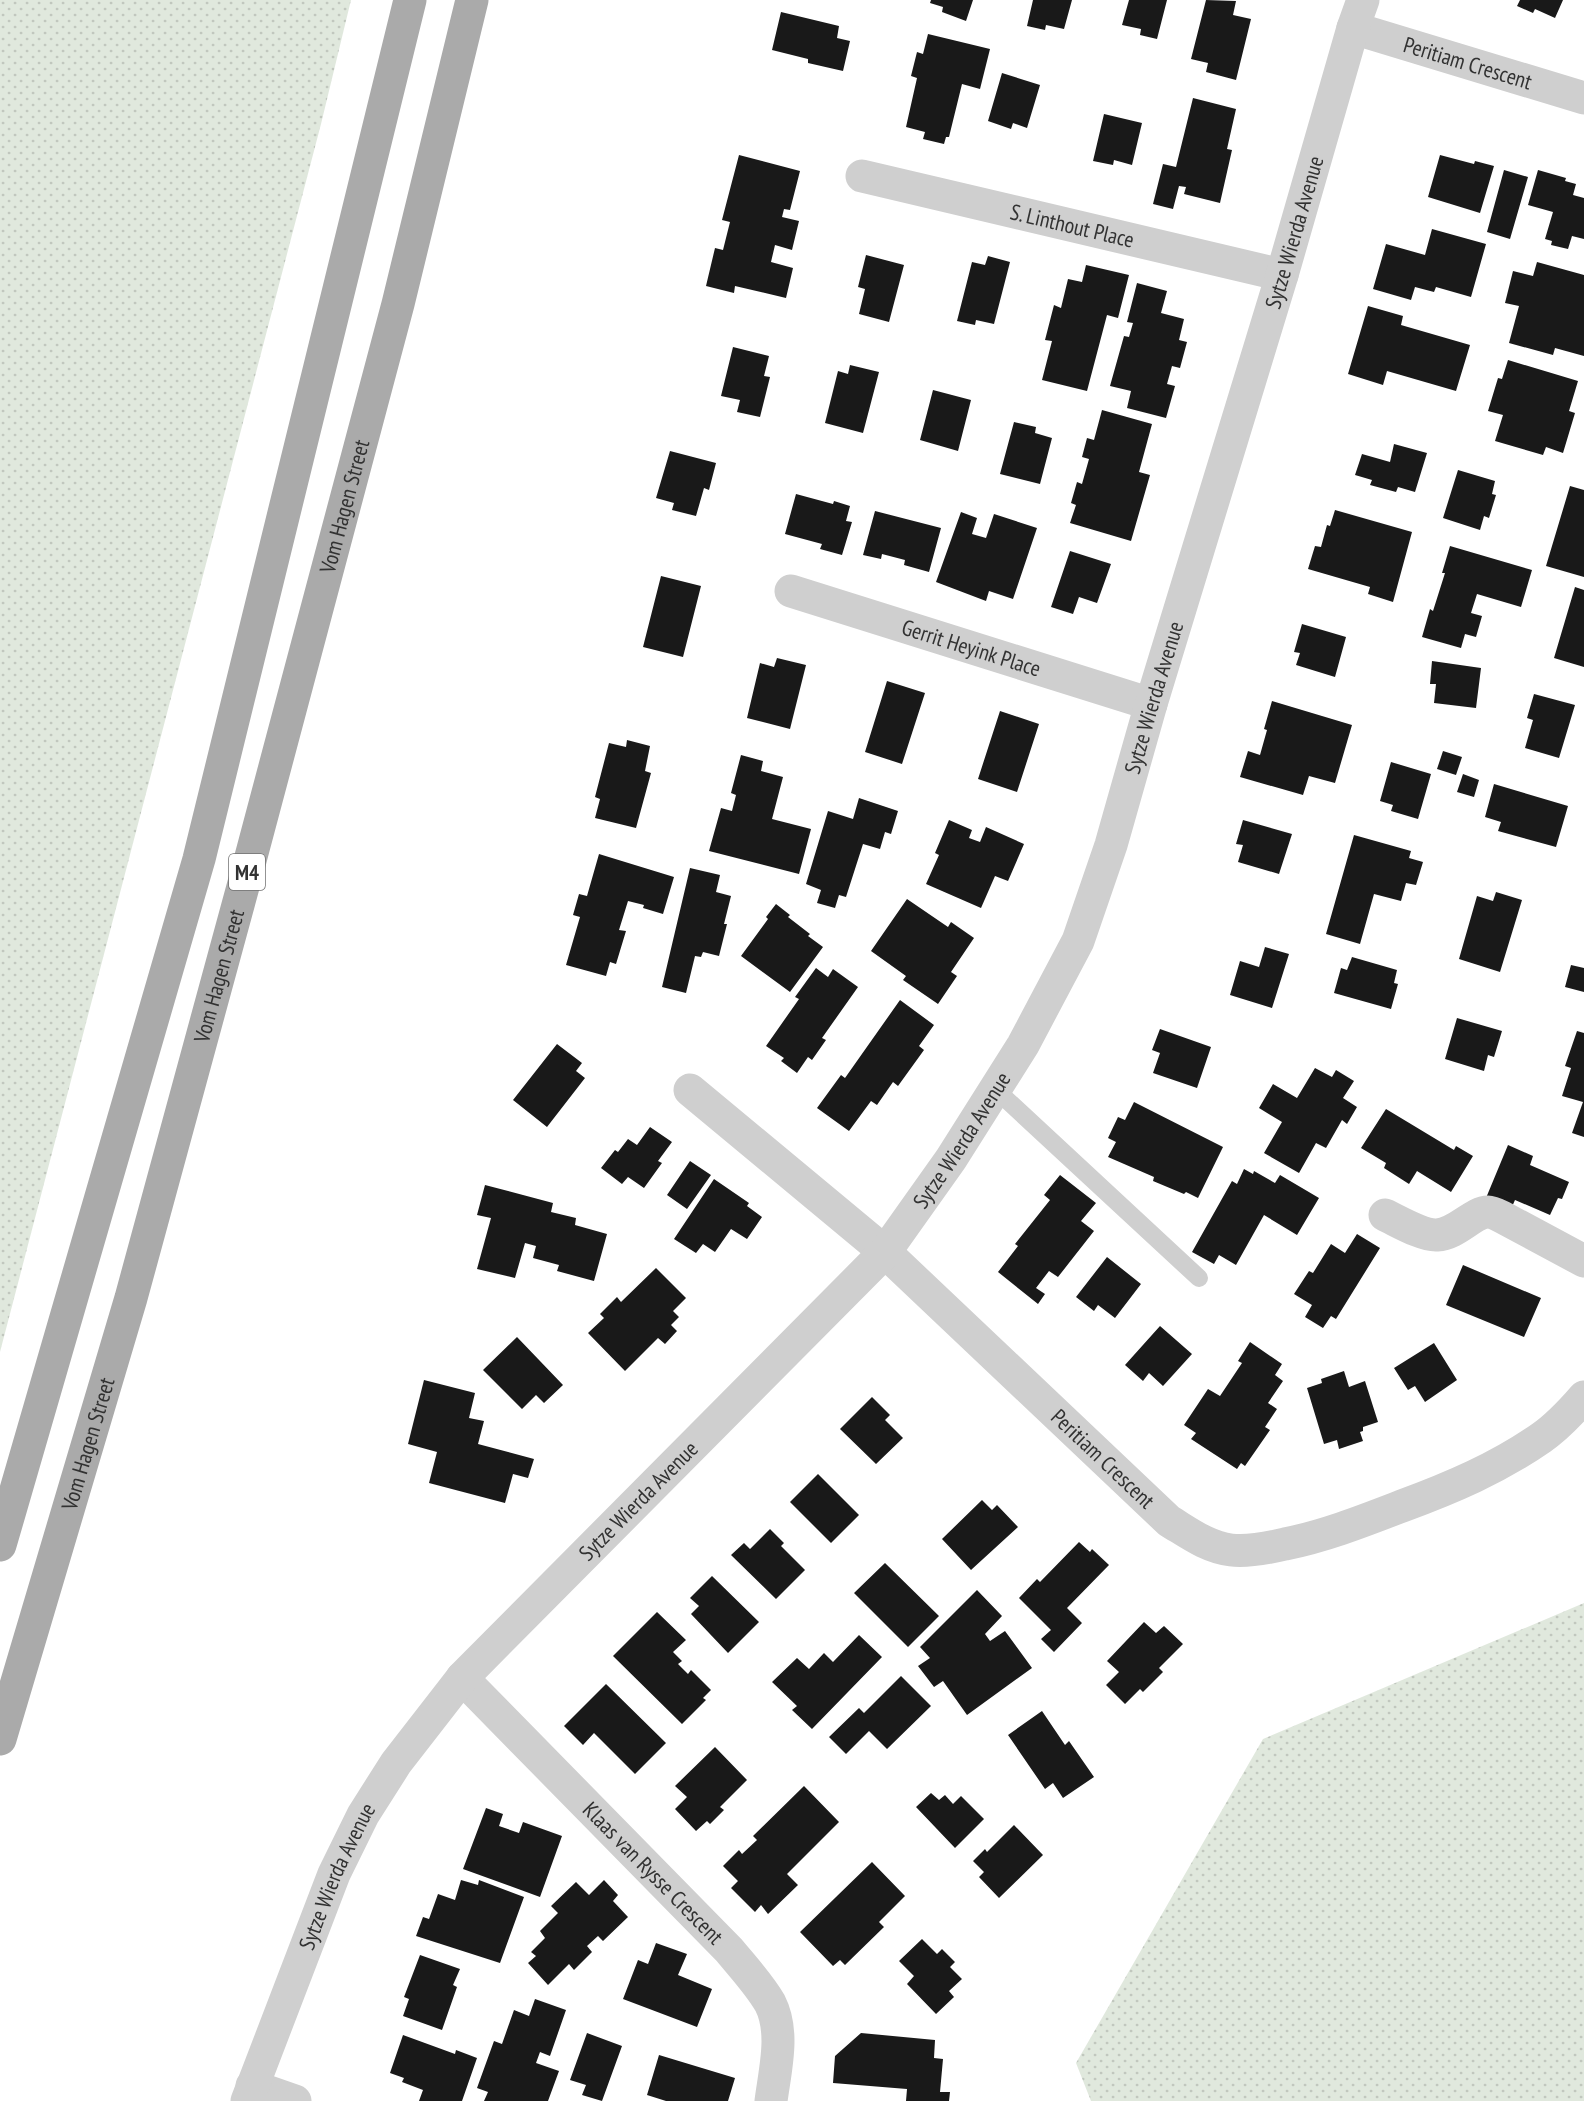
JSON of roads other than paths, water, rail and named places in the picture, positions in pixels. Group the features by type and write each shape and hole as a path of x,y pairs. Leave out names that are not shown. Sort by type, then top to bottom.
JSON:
{"main road":[{"name":"M4","path":"0,1545 199,859 410,0"},
{"name":"Vom Hagen Street","path":"0,1739 131,1298 247,871 398,304 472,0"}],"street":[{"name":"Peritiam Crescent","path":"1358,14 1584,98"},
{"name":"Sytze Wierda Avenue","path":"250,2094 334,1874 363,1815 396,1763 462,1678 885,1252 951,1159 1023,1045 1078,941 1112,845 1150,704 1282,275 1358,14"},
{"name":"S. Linthout Place","path":"862,176 1282,275"},
{"name":"Gerrit Heyink Place","path":"791,591 1150,704"},
{"name":"Peritiam Crescent","path":"690,1090 885,1252 1169,1521 1205,1543 1231,1550 1266,1548 1314,1538 1462,1483 1543,1437 1584,1397"},
{"path":"1385,1215 1430,1235 1439,1235 1453,1231 1475,1216 1488,1212 1502,1216 1584,1262"},
{"name":"Klaas van Rysse Crescent","path":"462,1678 729,1950 760,1988 771,2005 777,2031 778,2047 771,2101"},
{"path":"250,2094 295,2101"}],"lane":[{"path":"994,1088 1198,1278"}]}
